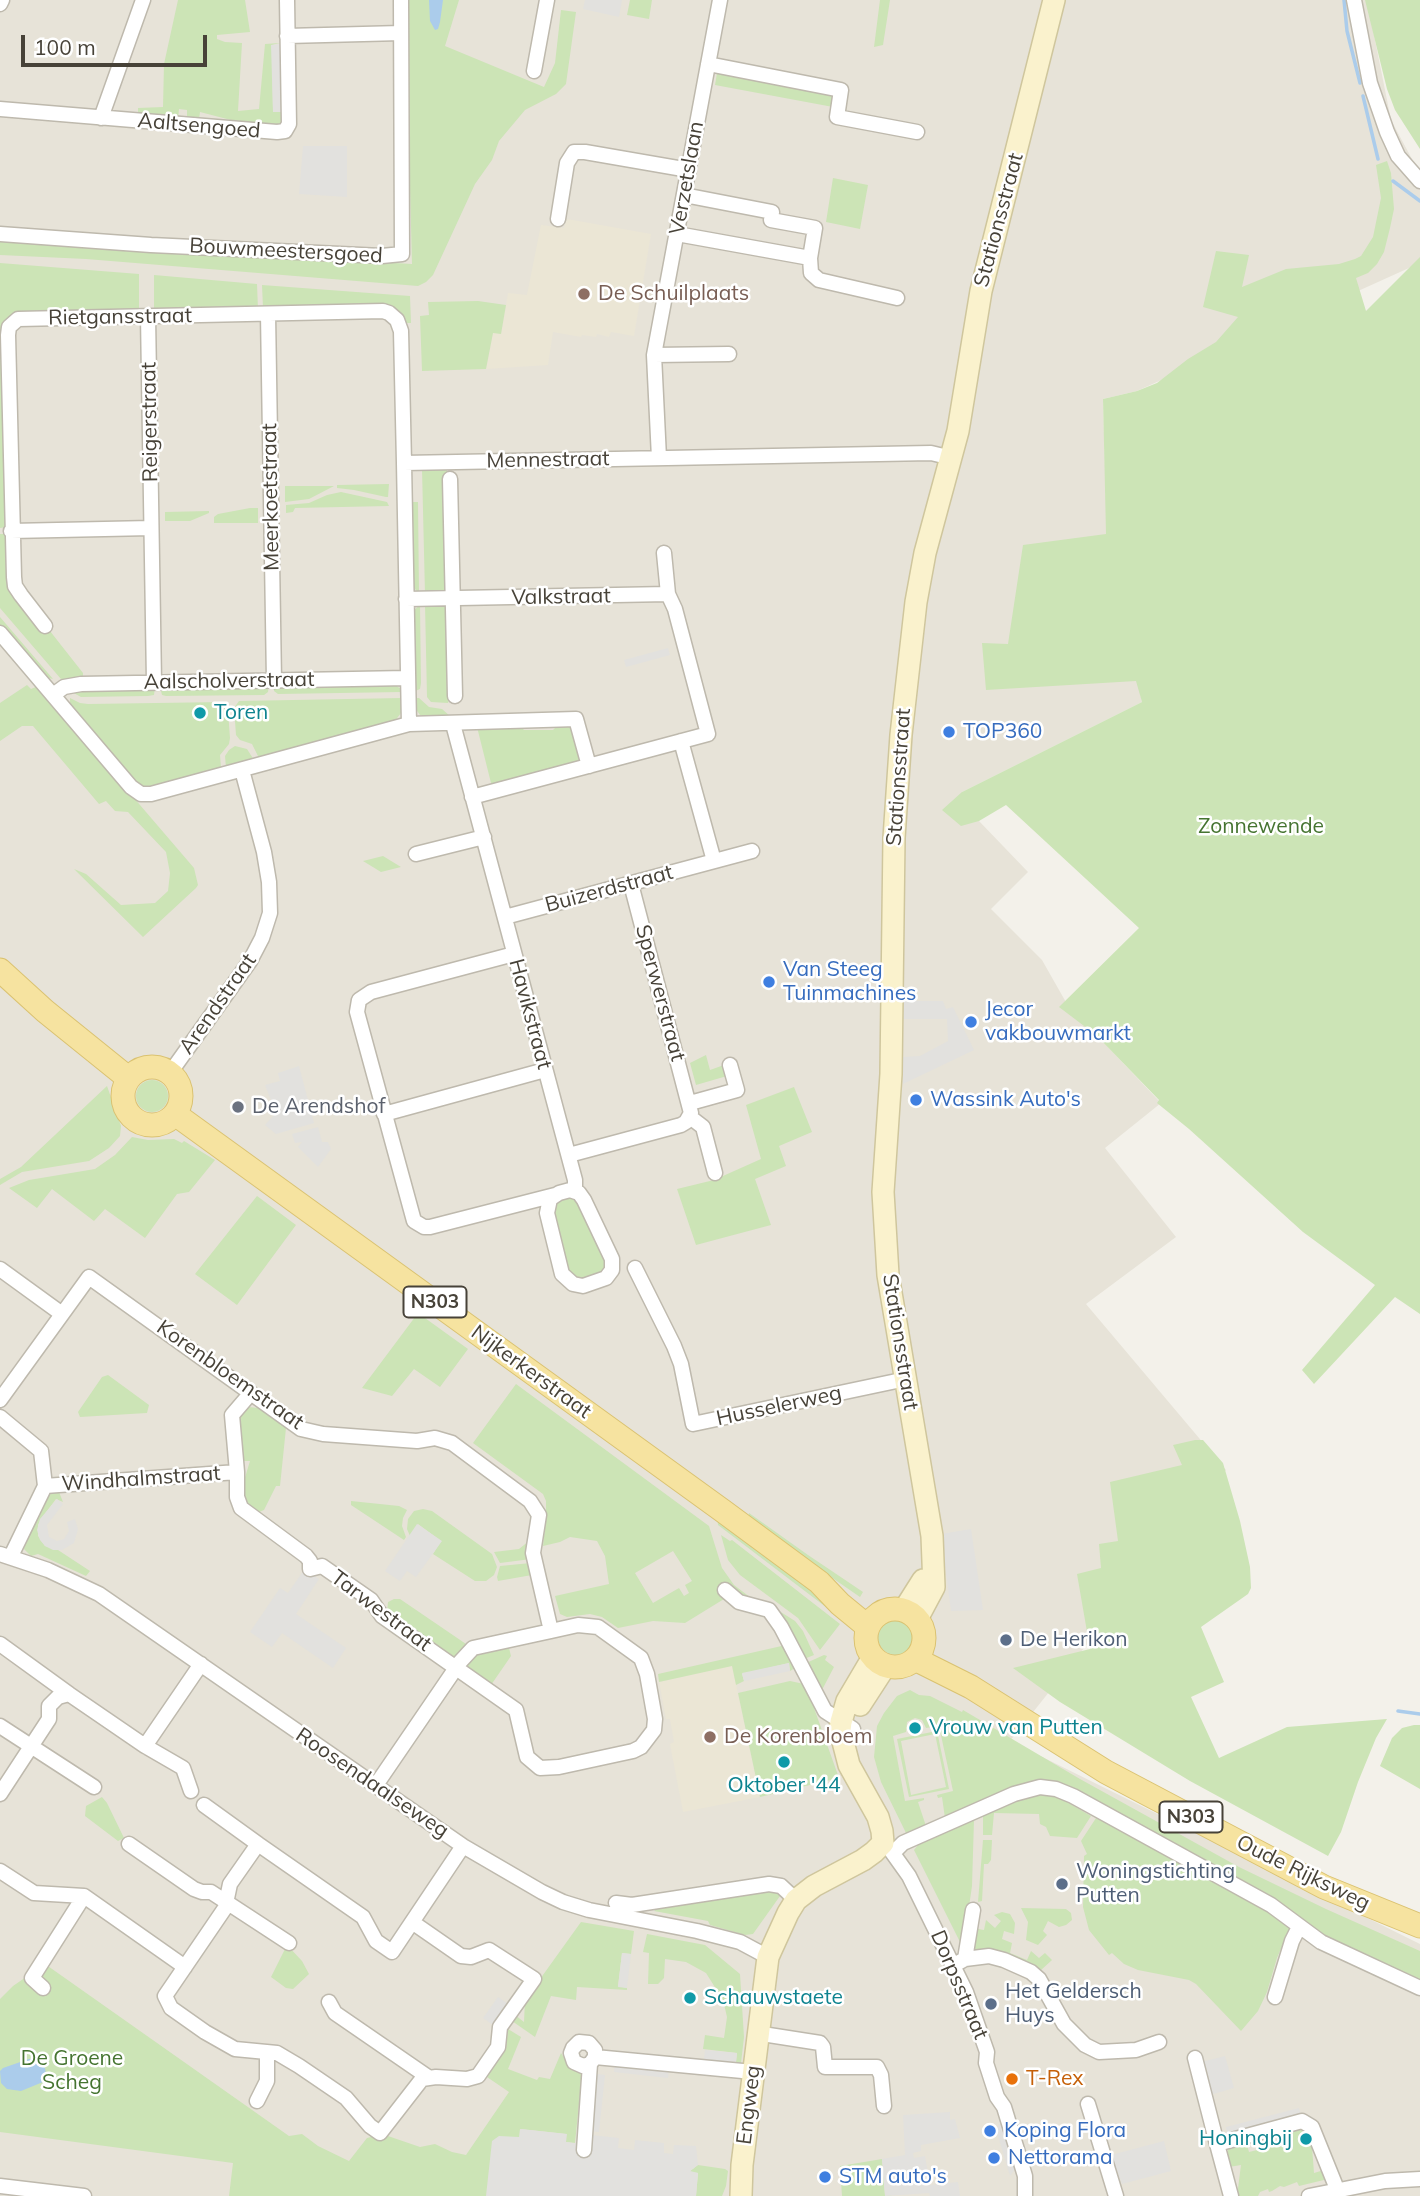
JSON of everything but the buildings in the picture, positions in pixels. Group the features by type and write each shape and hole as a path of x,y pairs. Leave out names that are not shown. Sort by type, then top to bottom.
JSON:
{"main road":[{"path":"0,971 44,1011 128,1078"},
{"path":"153,1066 170,1073 180,1088 179,1106 175,1114 160,1124 142,1124 134,1119 123,1104 124,1086 128,1078 143,1068 153,1066"},
{"name":"Nijkerkerstraat","path":"175,1114 723,1511 819,1582 840,1604 872,1621"},
{"path":"890,1609 911,1615 923,1632 919,1653 898,1667 879,1661 867,1643 872,1621 890,1609"},
{"name":"Oude Rijksweg","path":"919,1653 952,1667 971,1688 1130,1785 1324,1888 1420,1926"}],"street":[{"path":"101,118 143,0"},
{"name":"Aaltsengoed","path":"0,109 285,131 289,124 287,0"},
{"name":"Bouwmeestersgoed","path":"0,234 219,248 383,256 402,254 401,0"},
{"path":"534,71 547,0"},
{"name":"Verzetslaan","path":"659,458 654,355 720,0"},
{"name":"Stationsstraat","path":"911,1615 931,1566 932,1536 888,1275 883,1192 892,1039 894,838 901,735 916,602 938,501 952,458 981,291 1054,0"},
{"path":"1354,0 1370,83 1387,132 1398,156 1420,181"},
{"path":"287,36 401,33"},
{"path":"708,64 841,90 837,117 917,132"},
{"path":"558,219 567,163 574,152 689,170"},
{"path":"684,195 772,212 771,220 815,228 810,258 811,273 819,280 897,298"},
{"path":"677,234 810,258"},
{"name":"Rietgansstraat","path":"45,626 15,586 11,531 9,327 13,322 24,319 383,311 394,317 401,331 404,463"},
{"name":"Meerkoetstraat","path":"268,314 274,681"},
{"name":"Reigerstraat","path":"148,316 154,682"},
{"path":"654,355 729,354"},
{"name":"Mennestraat","path":"404,463 931,453 952,458"},
{"path":"404,463 409,724"},
{"path":"450,479 455,696"},
{"path":"11,531 151,528"},
{"path":"472,797 708,734 675,609 668,594 664,553"},
{"name":"Valkstraat","path":"406,599 668,594"},
{"path":"0,633 131,787 141,794 151,794 409,724 576,719 589,766"},
{"name":"Aalscholverstraat","path":"53,695 72,685 407,678"},
{"name":"Havikstraat","path":"453,724 569,1155 575,1191 584,1200 613,1264 606,1278 583,1286 568,1281 561,1270 547,1213 547,1203 555,1195"},
{"path":"681,741 714,861"},
{"name":"Arendstraat","path":"170,1073 250,961 262,938 270,913 264,852 242,770"},
{"path":"416,855 484,837"},
{"name":"Buizerdstraat","path":"505,918 752,850"},
{"name":"Sperwerstraat","path":"631,884 690,1110 703,1127 715,1173"},
{"path":"514,954 370,992 361,998 357,1012 411,1216 419,1225 430,1227 564,1191 575,1191"},
{"path":"569,1155 681,1125 690,1110 737,1090 730,1065"},
{"path":"384,1114 545,1070"},
{"name":"Husselerweg","path":"635,1268 681,1364 693,1423 905,1379"},
{"path":"0,1269 62,1314 0,1400"},
{"name":"Korenbloemstraat","path":"62,1314 89,1277 301,1429 323,1434 417,1441 435,1438 452,1443 530,1501 539,1515 533,1553 551,1631"},
{"name":"Windhalmstraat","path":"45,1486 237,1472 232,1415 250,1394"},
{"path":"0,1417 41,1451 45,1486 5,1555"},
{"name":"Tarwestraat","path":"237,1472 239,1503 245,1512 306,1556 310,1569 322,1566 371,1600 382,1616 457,1668"},
{"name":"Roosendaalseweg","path":"5,1555 99,1594 463,1846 562,1902 740,1942 764,1955"},
{"path":"726,1590 739,1602 769,1609 781,1627 817,1700 825,1711 847,1725"},
{"path":"376,1785 457,1668 473,1648 578,1625 598,1627 645,1663 655,1719 654,1730 641,1747 633,1751 559,1767 540,1768 527,1758 516,1710 457,1668"},
{"path":"0,1644 145,1746 183,1768 191,1791"},
{"path":"847,1725 848,1701 879,1661"},
{"path":"145,1746 201,1664"},
{"path":"0,1794 49,1719 49,1706 58,1697 69,1694"},
{"name":"Dorpsstraat","path":"847,1725 845,1752 849,1765 878,1817 888,1848 909,1876 960,1962 966,1992 987,2052 986,2063 997,2097 1005,2110 1025,2176 1025,2196"},
{"path":"0,1726 94,1787"},
{"path":"616,1903 632,1905 769,1884 780,1886 792,1906 814,1886 888,1848 1014,1794 1040,1787 1056,1789 1271,1905 1321,1942 1420,1988"},
{"path":"204,1805 363,1917 376,1941 392,1952 463,1846"},
{"path":"129,1844 194,1889 212,1892 289,1943"},
{"path":"258,1844 230,1884 227,1901 165,1996 171,2008 235,2049 267,2052 288,2059 346,2098 370,2126 380,2133 417,2082 428,2077 467,2080 478,2076 498,2048 500,2027 534,1979 489,1950 471,1957 461,1956 412,1922"},
{"path":"0,1871 34,1893 84,1896 185,1967"},
{"path":"43,1988 32,1979 84,1896"},
{"name":"Engweg","path":"741,2196 741,2165 764,1955 792,1906"},
{"path":"973,1910 960,1962 989,1956 1031,1972 1039,1979 1064,2024 1085,2045 1099,2052 1136,2050 1159,2042"},
{"path":"1275,1997 1299,1927"},
{"path":"329,2002 335,2013 428,2077"},
{"path":"757,2037 820,2043 823,2047 825,2067 877,2067 881,2076 884,2106"},
{"path":"257,2101 267,2081 267,2052"},
{"path":"1195,2057 1231,2196"},
{"path":"584,2150 593,2060 752,2072"},
{"path":"1088,2104 1116,2196"},
{"path":"1217,2144 1297,2122 1306,2122 1312,2127 1337,2189"},
{"name":"Engweg","path":"731,2196 741,2165"},
{"path":"1309,2196 1399,2179 1420,2179"},
{"path":"0,2186 31,2193 84,2196"}],"shaded area":[{"path":"0,0 1367,0 1391,120 1420,174 1420,263 1137,391 1103,399 1107,534 1142,702 962,792 979,821 1028,872 991,909 1042,960 1067,1004 1161,1103 1105,1148 1176,1237 1086,1304 1226,1470 1010,1741 1420,1944 1420,2196 0,2196"},
{"path":"585,0 622,0 619,17 583,9"},
{"path":"281,44 282,112 273,112 271,45"},
{"path":"303,146 347,146 347,197 299,194"},
{"name":"De Schuilplaats","path":"567,219 651,234 634,336 611,332 609,337 597,334 596,337 581,337 553,332 548,365 486,369 493,332 501,334 508,293 527,295 541,225 564,228"},
{"path":"668,648 670,655 626,667 624,660"},
{"path":"903,1001 943,1001 946,1009 953,1007 974,1050 903,1084 903,1057 920,1056 948,1041 947,1019 902,1019"},
{"path":"299,1066 314,1123 276,1134 265,1125 276,1113 265,1085 280,1081 278,1073"},
{"path":"318,1127 322,1142 328,1142 331,1149 318,1167 298,1147 302,1142 295,1143 292,1134"},
{"path":"57,1499 63,1504 47,1525 49,1537 57,1541 64,1539 69,1531 67,1522 75,1519 78,1529 74,1543 62,1550 45,1546 37,1530 40,1519"},
{"path":"417,1524 442,1541 416,1577 407,1571 400,1581 385,1571"},
{"path":"971,1529 983,1610 951,1611 941,1534"},
{"path":"304,1570 319,1579 296,1614 346,1648 333,1668 282,1633 272,1647 250,1632 280,1588 288,1593"},
{"path":"789,1663 790,1671 744,1681 742,1673"},
{"name":"De Korenbloem","path":"732,1665 760,1797 683,1812 670,1744 674,1742 670,1719 666,1719 659,1682"},
{"path":"622,1953 631,1954 627,1988 618,1987"},
{"path":"498,1997 508,2004 493,2025 483,2018"},
{"path":"705,2050 737,2053 736,2062 704,2059"},
{"path":"1225,2056 1234,2088 1210,2095 1201,2062"},
{"path":"615,2062 669,2069 668,2078 614,2072"},
{"path":"596,2074 605,2075 599,2132 590,2131"},
{"path":"1299,2108 1301,2116 1228,2136 1226,2127"},
{"path":"950,2112 950,2120 955,2119 960,2138 921,2145 921,2151 913,2153 914,2158 925,2156 930,2185 958,2182 960,2196 930,2196 929,2193 885,2196 882,2159 905,2155 903,2115"},
{"path":"1002,2120 1017,2166 1010,2176 996,2129"},
{"path":"520,2129 567,2134 566,2142 589,2145 591,2135 619,2138 618,2148 634,2150 635,2140 664,2143 664,2153 673,2154 674,2145 696,2146 698,2165 690,2171 698,2173 696,2196 486,2196 492,2141 499,2136 519,2137"},
{"path":"1164,2141 1171,2171 1122,2184 1111,2155"}],"green space":[{"path":"178,0 245,0 250,32 217,35 217,39 225,42 242,43 238,111 259,109 265,44 280,43 272,45 273,112 285,112 285,119 280,126 250,125 200,112 199,120 187,119 187,110 179,109 178,119 138,115 138,108 163,107 164,64"},
{"path":"405,0 459,0 445,46 544,87 555,63 561,10 576,12 566,84 556,94 525,110 499,141 492,160 475,184 433,275 426,282 418,286 86,259 0,255 0,240 412,264"},
{"path":"630,0 652,0 649,19 627,15"},
{"path":"880,0 890,0 883,45 874,47"},
{"path":"1365,0 1420,0 1420,149 1395,110 1387,89"},
{"path":"717,73 836,94 833,107 715,85"},
{"name":"Zonnewende","path":"1387,161 1391,173 1394,209 1384,252 1368,273 1356,278 1366,311 1420,257 1420,1314 1395,1297 1314,1384 1302,1370 1375,1285 1303,1232 1157,1103 1159,1100 1096,1035 1059,1007 1139,928 1006,805 979,821 961,826 942,810 962,792 1142,702 1136,681 986,690 982,643 1008,644 1023,545 1106,534 1103,399 1157,383 1216,342 1238,317 1203,307 1216,251 1249,255 1242,287 1286,269 1339,264 1361,256 1373,237 1381,198 1376,165"},
{"path":"833,178 868,185 860,229 826,222"},
{"path":"0,263 139,274 139,311 11,317 7,527 0,528"},
{"path":"154,275 257,284 258,309 154,310"},
{"path":"262,285 410,296 411,323 405,323 398,312 263,308"},
{"path":"478,301 506,305 501,334 493,333 486,369 422,371 420,316 429,315 428,302"},
{"path":"447,468 449,583 445,591 425,594 422,469"},
{"path":"389,484 388,497 337,488 337,485"},
{"path":"285,486 334,486 309,499 285,502"},
{"path":"341,492 387,502 389,506 295,508 293,512 286,513 286,505 309,503"},
{"path":"411,502 418,502 419,593 412,586"},
{"path":"258,508 258,523 214,523 214,517 218,514"},
{"path":"209,511 190,521 165,521 165,512"},
{"path":"0,534 7,534 9,587 46,626 83,673 83,679 61,679 0,608"},
{"path":"443,603 448,607 451,693 448,703 431,702 427,697 425,604"},
{"path":"420,605 421,683 420,689 413,692 413,611"},
{"path":"0,617 53,679 45,677 0,625"},
{"path":"392,683 402,692 278,694 274,691 274,685"},
{"path":"27,685 31,689 38,686 194,868 198,885 196,888 143,937 74,869 86,874 121,905 155,903 168,891 170,873 166,852 128,812 115,811 106,801 99,804 33,726 22,726 0,741 0,703"},
{"path":"269,685 268,692 264,695 166,696 162,695 160,687"},
{"path":"155,687 154,695 148,696 81,697 72,692 75,689"},
{"path":"70,698 88,704 224,702 228,711 230,738 229,744 220,755 221,768 143,788 70,704"},
{"path":"402,698 401,713 394,722 259,758 252,744 240,740 236,735 234,708 239,701"},
{"path":"414,698 419,698 429,707 442,709 451,717 427,718 420,715 415,708"},
{"path":"558,725 571,726 580,756 578,761 492,787 477,727 520,726 524,730 553,730"},
{"path":"235,746 247,749 254,760 226,768 225,756"},
{"path":"383,856 401,867 381,872 363,861"},
{"path":"706,1055 710,1070 724,1065 727,1076 696,1085 690,1063"},
{"path":"152,1080 163,1085 168,1096 163,1107 152,1112 141,1107 136,1096 141,1085"},
{"path":"107,1086 121,1126 120,1136 109,1148 89,1161 22,1172 0,1185 0,1179 21,1167"},
{"path":"794,1087 812,1132 779,1146 786,1166 755,1179 771,1225 696,1245 677,1189 714,1180 761,1159 746,1105"},
{"path":"132,1137 148,1140 174,1139 182,1143 184,1141 215,1160 189,1192 177,1194 145,1238 105,1209 94,1221 52,1189 37,1208 9,1188 29,1180 95,1169 115,1155"},
{"path":"257,1196 296,1225 237,1305 195,1274"},
{"path":"562,1196 575,1198 608,1262 606,1271 584,1281 572,1278 551,1211 552,1206"},
{"path":"418,1313 468,1349 440,1387 414,1369 392,1396 362,1388"},
{"path":"108,1375 149,1405 147,1413 80,1417 78,1412 102,1377"},
{"path":"516,1384 709,1526 722,1568 734,1585 755,1601 719,1591 724,1599 685,1623 653,1621 618,1628 602,1617 590,1614 567,1617 560,1614 555,1596 609,1584 605,1556 597,1541 570,1537 543,1546 546,1501 543,1494 473,1443","holes":["673,1551 692,1581 685,1585 689,1593 684,1596 679,1588 653,1603 635,1573"]},
{"path":"249,1407 258,1408 286,1428 280,1486 276,1486 264,1510 259,1512 245,1504 243,1484 250,1461 242,1461 238,1419"},
{"path":"1203,1440 1223,1463 1250,1567 1251,1588 1248,1594 1201,1627 1224,1682 1191,1697 1219,1758 1287,1727 1387,1719 1376,1738 1341,1832 1328,1856 1190,1781 1060,1702 1013,1668 1090,1649 1077,1574 1101,1568 1099,1544 1118,1541 1110,1482 1182,1465 1173,1445"},
{"path":"53,1492 59,1492 63,1502 56,1499 41,1519 38,1536 45,1546 58,1550 90,1571 86,1576 38,1554 31,1556 24,1549 25,1540 46,1498"},
{"path":"351,1501 399,1506 407,1510 402,1526 406,1537 404,1540 351,1505"},
{"path":"414,1511 432,1511 492,1554 497,1567 494,1575 486,1581 475,1581 433,1554 441,1541 418,1524 410,1536 407,1529 408,1519"},
{"path":"749,1513 863,1592 860,1597 748,1519"},
{"path":"717,1516 790,1570 843,1620 718,1525"},
{"path":"721,1535 732,1540 840,1624 820,1650 798,1618 740,1575 728,1560"},
{"path":"529,1541 531,1559 500,1563 494,1552 519,1549"},
{"path":"531,1563 532,1575 498,1581 500,1566"},
{"path":"400,1599 466,1644 455,1658 452,1658 387,1612 388,1602"},
{"path":"776,1609 795,1621 803,1631 814,1655 804,1659"},
{"path":"896,1619 909,1624 914,1637 909,1650 896,1655 883,1650 878,1637 883,1624"},
{"path":"508,1644 511,1656 491,1685 465,1667 464,1664 480,1649 484,1654 504,1649"},
{"path":"786,1645 795,1668 790,1671 789,1663 742,1674 744,1681 736,1685 732,1666 659,1682 658,1674"},
{"path":"827,1656 825,1660 834,1667 823,1688 818,1690 804,1664"},
{"path":"790,1681 804,1684 816,1704 814,1708 839,1778 760,1797 738,1693"},
{"path":"910,1690 919,1695 930,1696 962,1712 963,1710 1080,1779 1239,1867 1420,1951 1420,1981 1348,1949 1047,1781 1015,1786 945,1818 942,1797 938,1798 937,1795 953,1791 939,1726 926,1728 922,1720 915,1718 907,1722 906,1732 893,1736 905,1801 924,1798 918,1802 926,1826 907,1835 881,1782 874,1757 877,1726 897,1696"},
{"path":"1420,1725 1420,1789 1380,1766 1392,1738 1402,1728"},
{"path":"937,1731 949,1789 909,1797 897,1739","holes":["935,1734 946,1787 911,1795 901,1741"]},
{"path":"1036,1794 1058,1797 1091,1816 1077,1838 1050,1836 1046,1827 1040,1824 1039,1814 994,1813 992,1835 983,1835 983,1815"},
{"path":"102,1797 124,1838 118,1841 85,1816 86,1806"},
{"path":"1098,1815 1232,1888 1291,1925 1267,1992 1258,2011 1241,2031 1196,1984 1124,1964 1112,1953 1109,1955 1089,1930 1083,1907 1084,1856 1087,1854 1081,1841"},
{"path":"974,1820 972,1886 963,1948 914,1850 918,1845"},
{"path":"983,1840 992,1840 991,1860 984,1864 982,1901 978,1902"},
{"path":"773,1888 780,1896 753,1934 745,1935 710,1925 708,1921 654,1911 664,1903"},
{"path":"1021,1908 1066,1909 1071,1913 1072,1920 1059,1927 1048,1921 1043,1931 1047,1935 1038,1945 1026,1940 1028,1922"},
{"path":"1002,1912 1010,1914 1015,1923 1014,1934 1004,1931 1002,1939 1012,1943 1010,1953 1027,1960 1031,1951 1039,1958 1045,1953 1052,1960 1040,1971 994,1950 974,1950 978,1929 984,1930 986,1920 995,1928 1001,1921 994,1915"},
{"path":"581,1922 634,1931 631,1954 622,1953 618,1986 627,1990 577,1987 576,2000 551,1996 535,2037 512,2021 515,2015 524,2022 525,2000"},
{"path":"647,1934 705,1945 740,1974 744,2037 741,2063 736,2062 737,2053 703,2049 705,2035 724,2038 727,2017 723,2000 706,1973 686,1962 665,1959 664,1978 658,1984 648,1984 649,1953 643,1952"},
{"path":"287,1945 302,1961 309,1974 293,1989 286,1988 271,1977"},
{"name":"De Groene Scheg","path":"45,1964 289,2136 302,2134 318,2146 349,2161 367,2138 388,2136 420,2147 435,2144 466,2155 509,2092 487,2077 506,2049 508,2029 521,2037 508,2069 537,2080 539,2077 550,2079 561,2053 570,2067 582,2074 575,2143 566,2142 566,2134 521,2129 520,2137 489,2196 229,2196 233,2163 0,2132 0,1999 13,1986"},
{"path":"1299,2127 1311,2133 1314,2173 1324,2170 1328,2179 1299,2186 1297,2182 1280,2186 1269,2192 1268,2189 1260,2192 1258,2196 1237,2196 1241,2165 1229,2167 1227,2152 1231,2145 1246,2141 1249,2152 1289,2142 1287,2130"},
{"path":"882,2159 885,2195 893,2196 842,2196 840,2166"},
{"path":"698,2165 728,2171 722,2196 696,2196 698,2173 689,2172"}],"water":[{"path":"429,0 443,0 440,22 435,30 430,21"},
{"path":"29,2059 36,2059 45,2068 43,2082 21,2091 7,2089 1,2083 0,2071"}],"waterway":[{"path":"1344,0 1347,31 1360,83"},
{"path":"1363,96 1378,159"},
{"path":"1393,181 1420,201"},
{"path":"1398,1711 1420,1714"}],"place":[{"name":"De Schuilplaats","path":"584,294"},
{"name":"Toren","path":"200,713"},
{"name":"TOP360","path":"949,732"},
{"name":"Van Steeg Tuinmachines","path":"769,982"},
{"name":"Jecor vakbouwmarkt","path":"971,1022"},
{"name":"Wassink Auto's","path":"916,1100"},
{"name":"De Arendshof","path":"238,1107"},
{"name":"De Herikon","path":"1006,1640"},
{"name":"Vrouw van Putten","path":"915,1728"},
{"name":"De Korenbloem","path":"710,1737"},
{"name":"Oktober '44","path":"784,1762"},
{"name":"Woningstichting Putten","path":"1062,1884"},
{"name":"Schauwstaete","path":"690,1998"},
{"name":"Het Geldersch Huys","path":"991,2004"},
{"name":"T-Rex","path":"1012,2079"},
{"name":"Koping Flora","path":"990,2131"},
{"name":"Honingbij","path":"1306,2139"},
{"name":"Nettorama","path":"994,2158"},
{"name":"STM auto's","path":"825,2177"}]}
